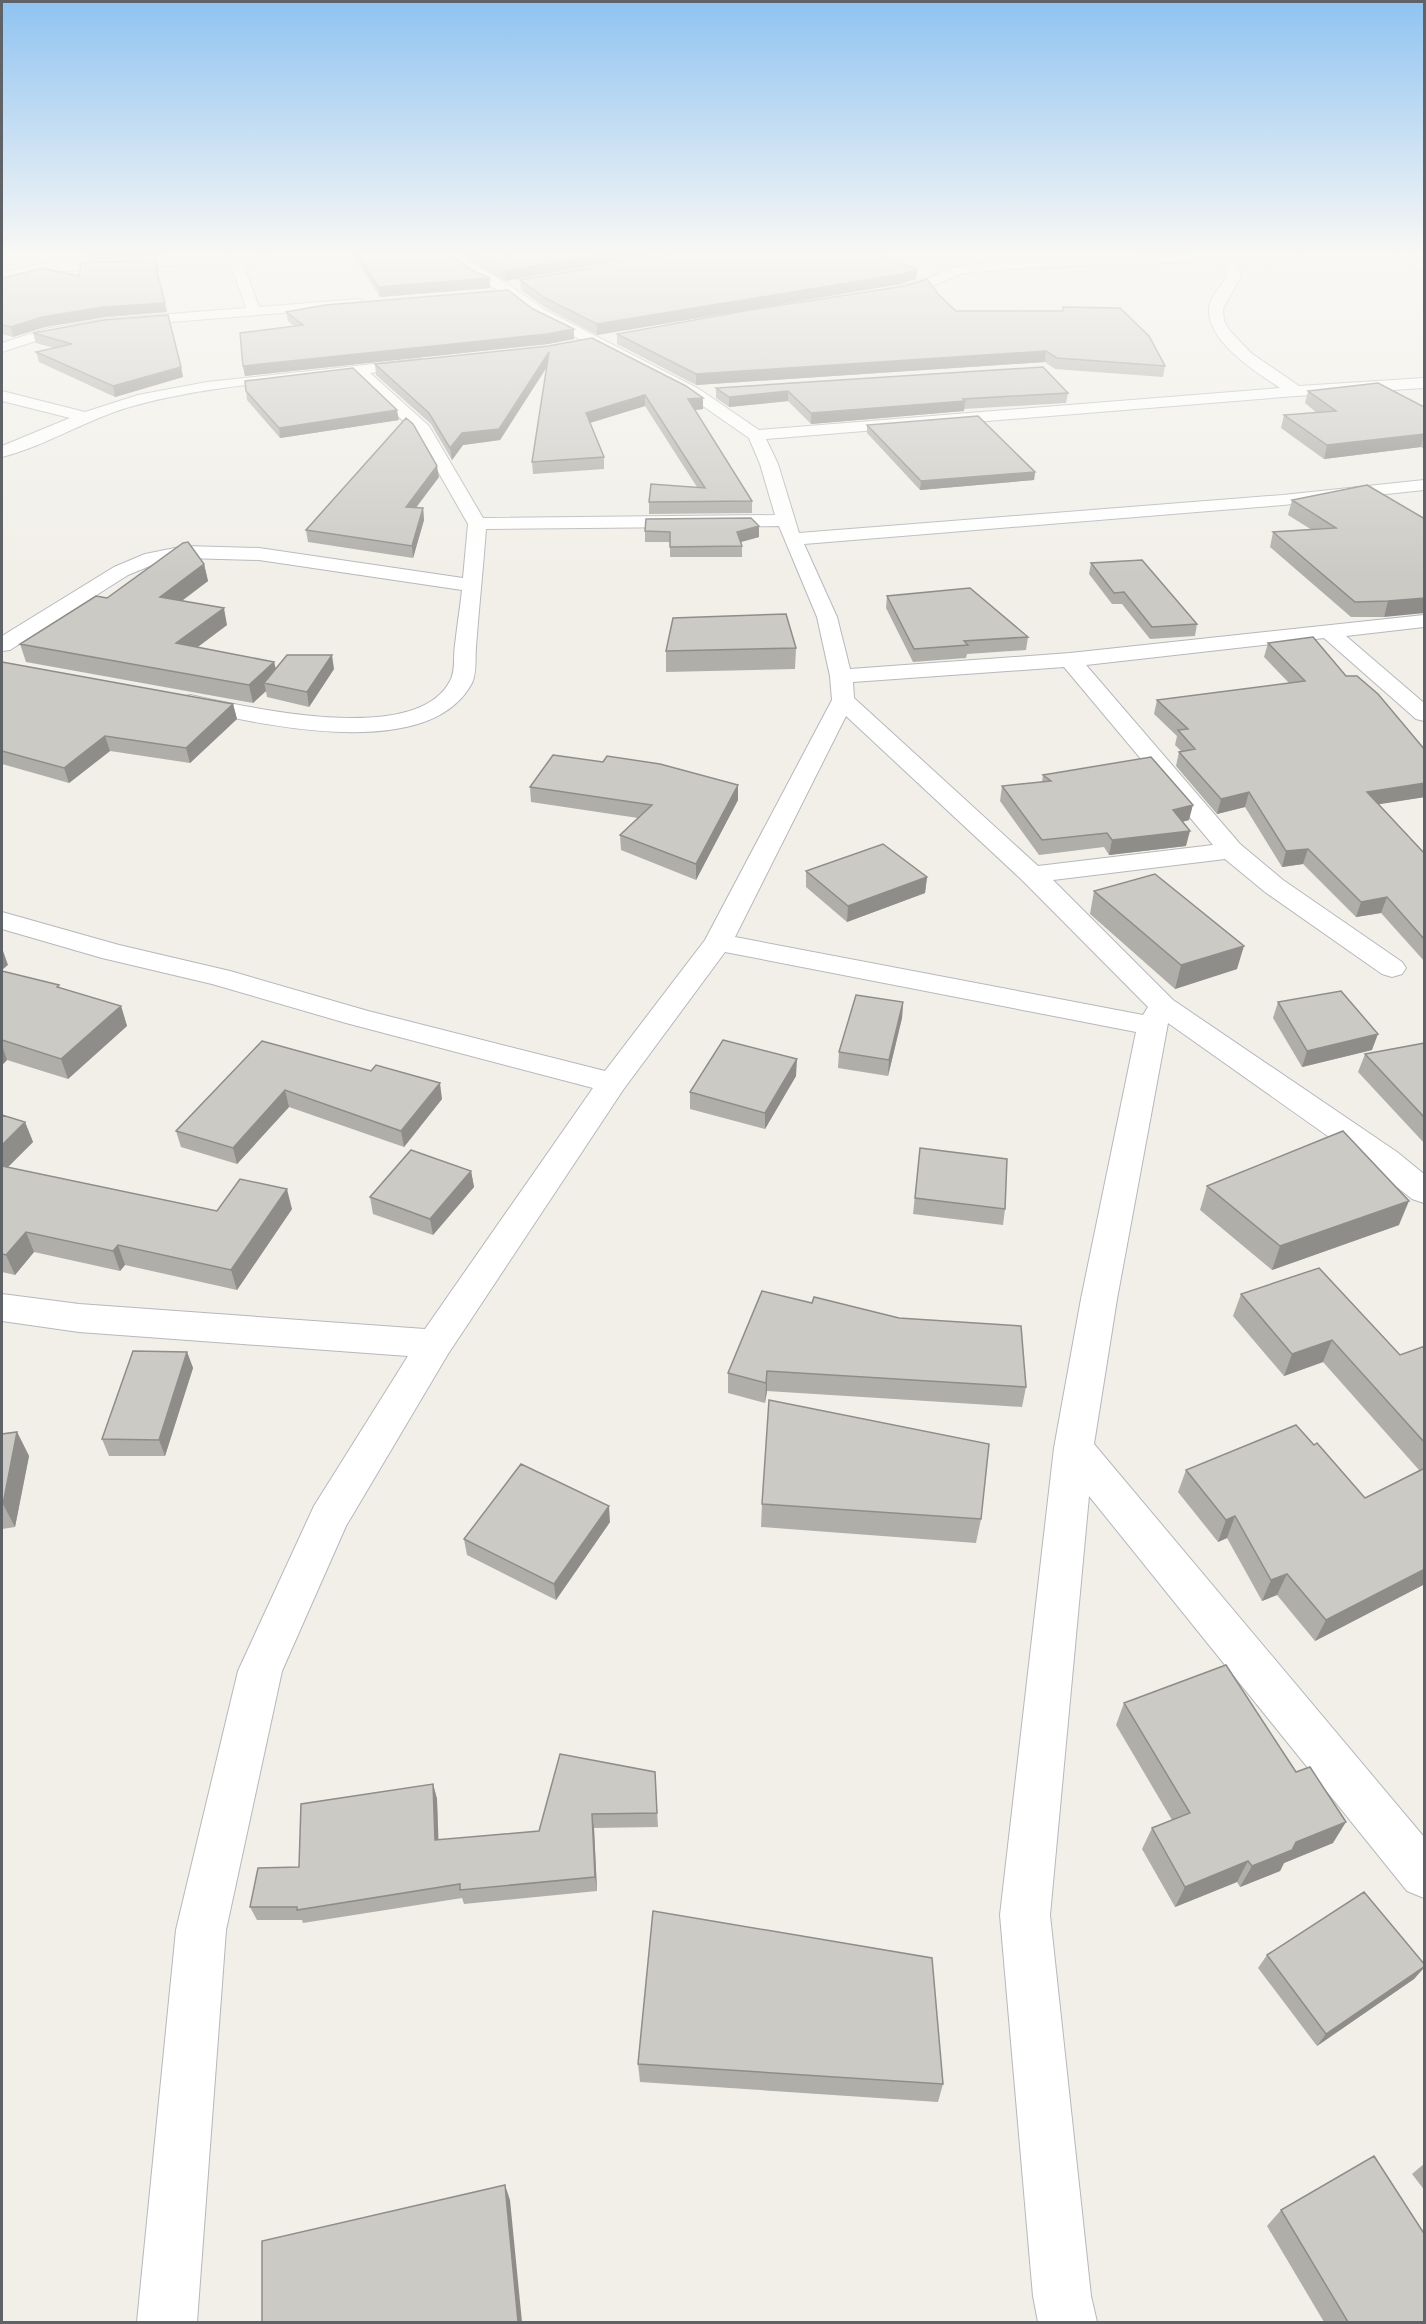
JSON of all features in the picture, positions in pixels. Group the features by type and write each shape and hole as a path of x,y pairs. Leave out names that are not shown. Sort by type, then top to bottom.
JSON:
{"street":[{"path":"635,359 705,391 756,435 769,464 789,530 827,617 842,688 1032,874 1157,1016 1385,1160 1425,1191"},
{"path":"1251,359 1296,391"},
{"path":"2,452 85,417 136,400 171,393 285,378 430,363"},
{"path":"166,698 309,723 390,724 424,716 445,704 461,682 473,586 477,524 423,430 359,371"},
{"path":"756,435 1296,391 1425,383"},
{"path":"2,396 85,417"},
{"path":"477,524 789,530 1272,501 1425,485"},
{"path":"2,645 121,571 152,558 185,552 259,554 473,586"},
{"path":"842,688 1425,621"},
{"path":"1329,632 1425,714"},
{"path":"1070,660 1231,850 1274,886 1392,968"},
{"path":"167,2322 201,1930 260,1671 329,1518 435,1344 612,1083 718,942 842,688"},
{"path":"1032,874 1231,850"},
{"path":"2,920 123,955 220,977 368,1020 612,1083"},
{"path":"718,942 1157,1016"},
{"path":"1068,2322 1062,2296 1025,1915 1074,1448 1099,1299 1157,1016"},
{"path":"2,1307 79,1318 435,1344"},
{"path":"1074,1448 1425,1874"}],"building":[{"path":"53,359 179,359 181,367 113,386"},
{"path":"242,359 305,359 243,366"},
{"path":"419,359 544,359 499,429 462,433 450,448 429,413 375,364"},
{"path":"548,359 634,359 686,386 703,398 688,399 752,501 649,502 651,484 705,488 645,395 586,413 604,457 532,462"},
{"path":"667,359 917,359 696,374"},
{"path":"1077,359 1162,359 1165,366"},
{"path":"1043,367 1068,393 963,399 965,401 811,413 788,391 729,397 716,388"},
{"path":"353,368 397,410 279,428 246,391 245,381"},
{"path":"1378,383 1425,406 1425,434 1327,445 1284,415 1336,411 1308,391"},
{"path":"978,416 1035,472 921,481 867,425"},
{"path":"406,418 413,424 437,466 406,507 423,508 412,546 306,530"},
{"path":"1367,485 1425,519 1425,598 1355,602 1273,532 1336,528 1292,500"},
{"path":"751,518 759,526 737,532 742,546 670,547 670,532 645,531 646,519"},
{"path":"188,542 204,564 160,597 224,608 176,643 274,662 249,685 20,644 96,596 107,598 183,543"},
{"path":"1142,560 1197,624 1152,627 1124,592 1114,593 1091,563"},
{"path":"970,588 1028,637 964,641 968,645 914,649 887,596"},
{"path":"786,614 796,648 666,651 673,618"},
{"path":"1313,637 1346,676 1357,676 1378,694 1425,750 1425,783 1367,792 1425,854 1425,940 1387,897 1361,902 1308,849 1286,851 1249,792 1221,799 1179,752 1195,749 1178,730 1188,729 1157,700 1305,681 1268,643"},
{"path":"287,655 332,655 307,692 264,683"},
{"path":"2,662 233,704 186,748 105,736 64,768 2,751"},
{"path":"553,755 603,762 607,756 660,764 738,785 696,864 620,835 652,805 530,787"},
{"path":"1151,757 1193,805 1173,810 1190,831 1112,840 1107,833 1042,840 1002,786 1051,781 1043,775"},
{"path":"883,844 927,877 848,906 806,871"},
{"path":"1155,874 1244,946 1181,965 1094,891"},
{"path":"2,971 59,985 57,987 121,1006 61,1059 2,1040"},
{"path":"1341,991 1378,1034 1307,1051 1278,1002"},
{"path":"856,995 903,1002 889,1060 839,1052"},
{"path":"723,1040 797,1059 765,1113 690,1092"},
{"path":"262,1041 371,1071 376,1065 440,1083 401,1131 285,1090 233,1148 176,1131"},
{"path":"1425,1043 1425,1118 1365,1054"},
{"path":"2,1115 25,1122 2,1145"},
{"path":"1343,1131 1409,1201 1280,1246 1207,1186"},
{"path":"920,1148 1007,1159 1005,1209 915,1198"},
{"path":"411,1150 471,1171 430,1219 370,1197"},
{"path":"2,1166 217,1211 240,1179 287,1189 231,1270 118,1245 113,1251 26,1232 6,1255 2,1254"},
{"path":"1319,1268 1400,1355 1425,1346 1425,1443 1332,1340 1292,1354 1241,1294"},
{"path":"762,1291 812,1303 814,1297 899,1318 1021,1326 1026,1387 767,1371 766,1383 728,1373"},
{"path":"133,1351 187,1352 159,1440 102,1439"},
{"path":"769,1400 989,1444 981,1519 762,1504"},
{"path":"1296,1425 1314,1445 1317,1443 1365,1498 1425,1468 1425,1569 1326,1620 1287,1574 1271,1580 1235,1516 1226,1520 1186,1470"},
{"path":"17,1432 3,1504 2,1504 2,1434"},
{"path":"521,1464 609,1506 554,1584 464,1539"},
{"path":"1226,1665 1296,1772 1310,1767 1346,1822 1296,1842 1292,1850 1252,1866 1248,1861 1185,1887 1152,1828 1190,1813 1124,1703"},
{"path":"560,1754 655,1772 657,1813 592,1814 595,1877 460,1890 460,1884 297,1910 297,1907 250,1907 258,1868 299,1867 301,1804 433,1784 435,1840 539,1831"},
{"path":"1364,1892 1425,1966 1326,2034 1267,1955"},
{"path":"653,1911 932,1958 943,2084 638,2064"},
{"path":"1374,2156 1425,2235 1425,2322 1348,2322 1281,2210"},
{"path":"505,2185 518,2322 262,2322 262,2241"}]}
